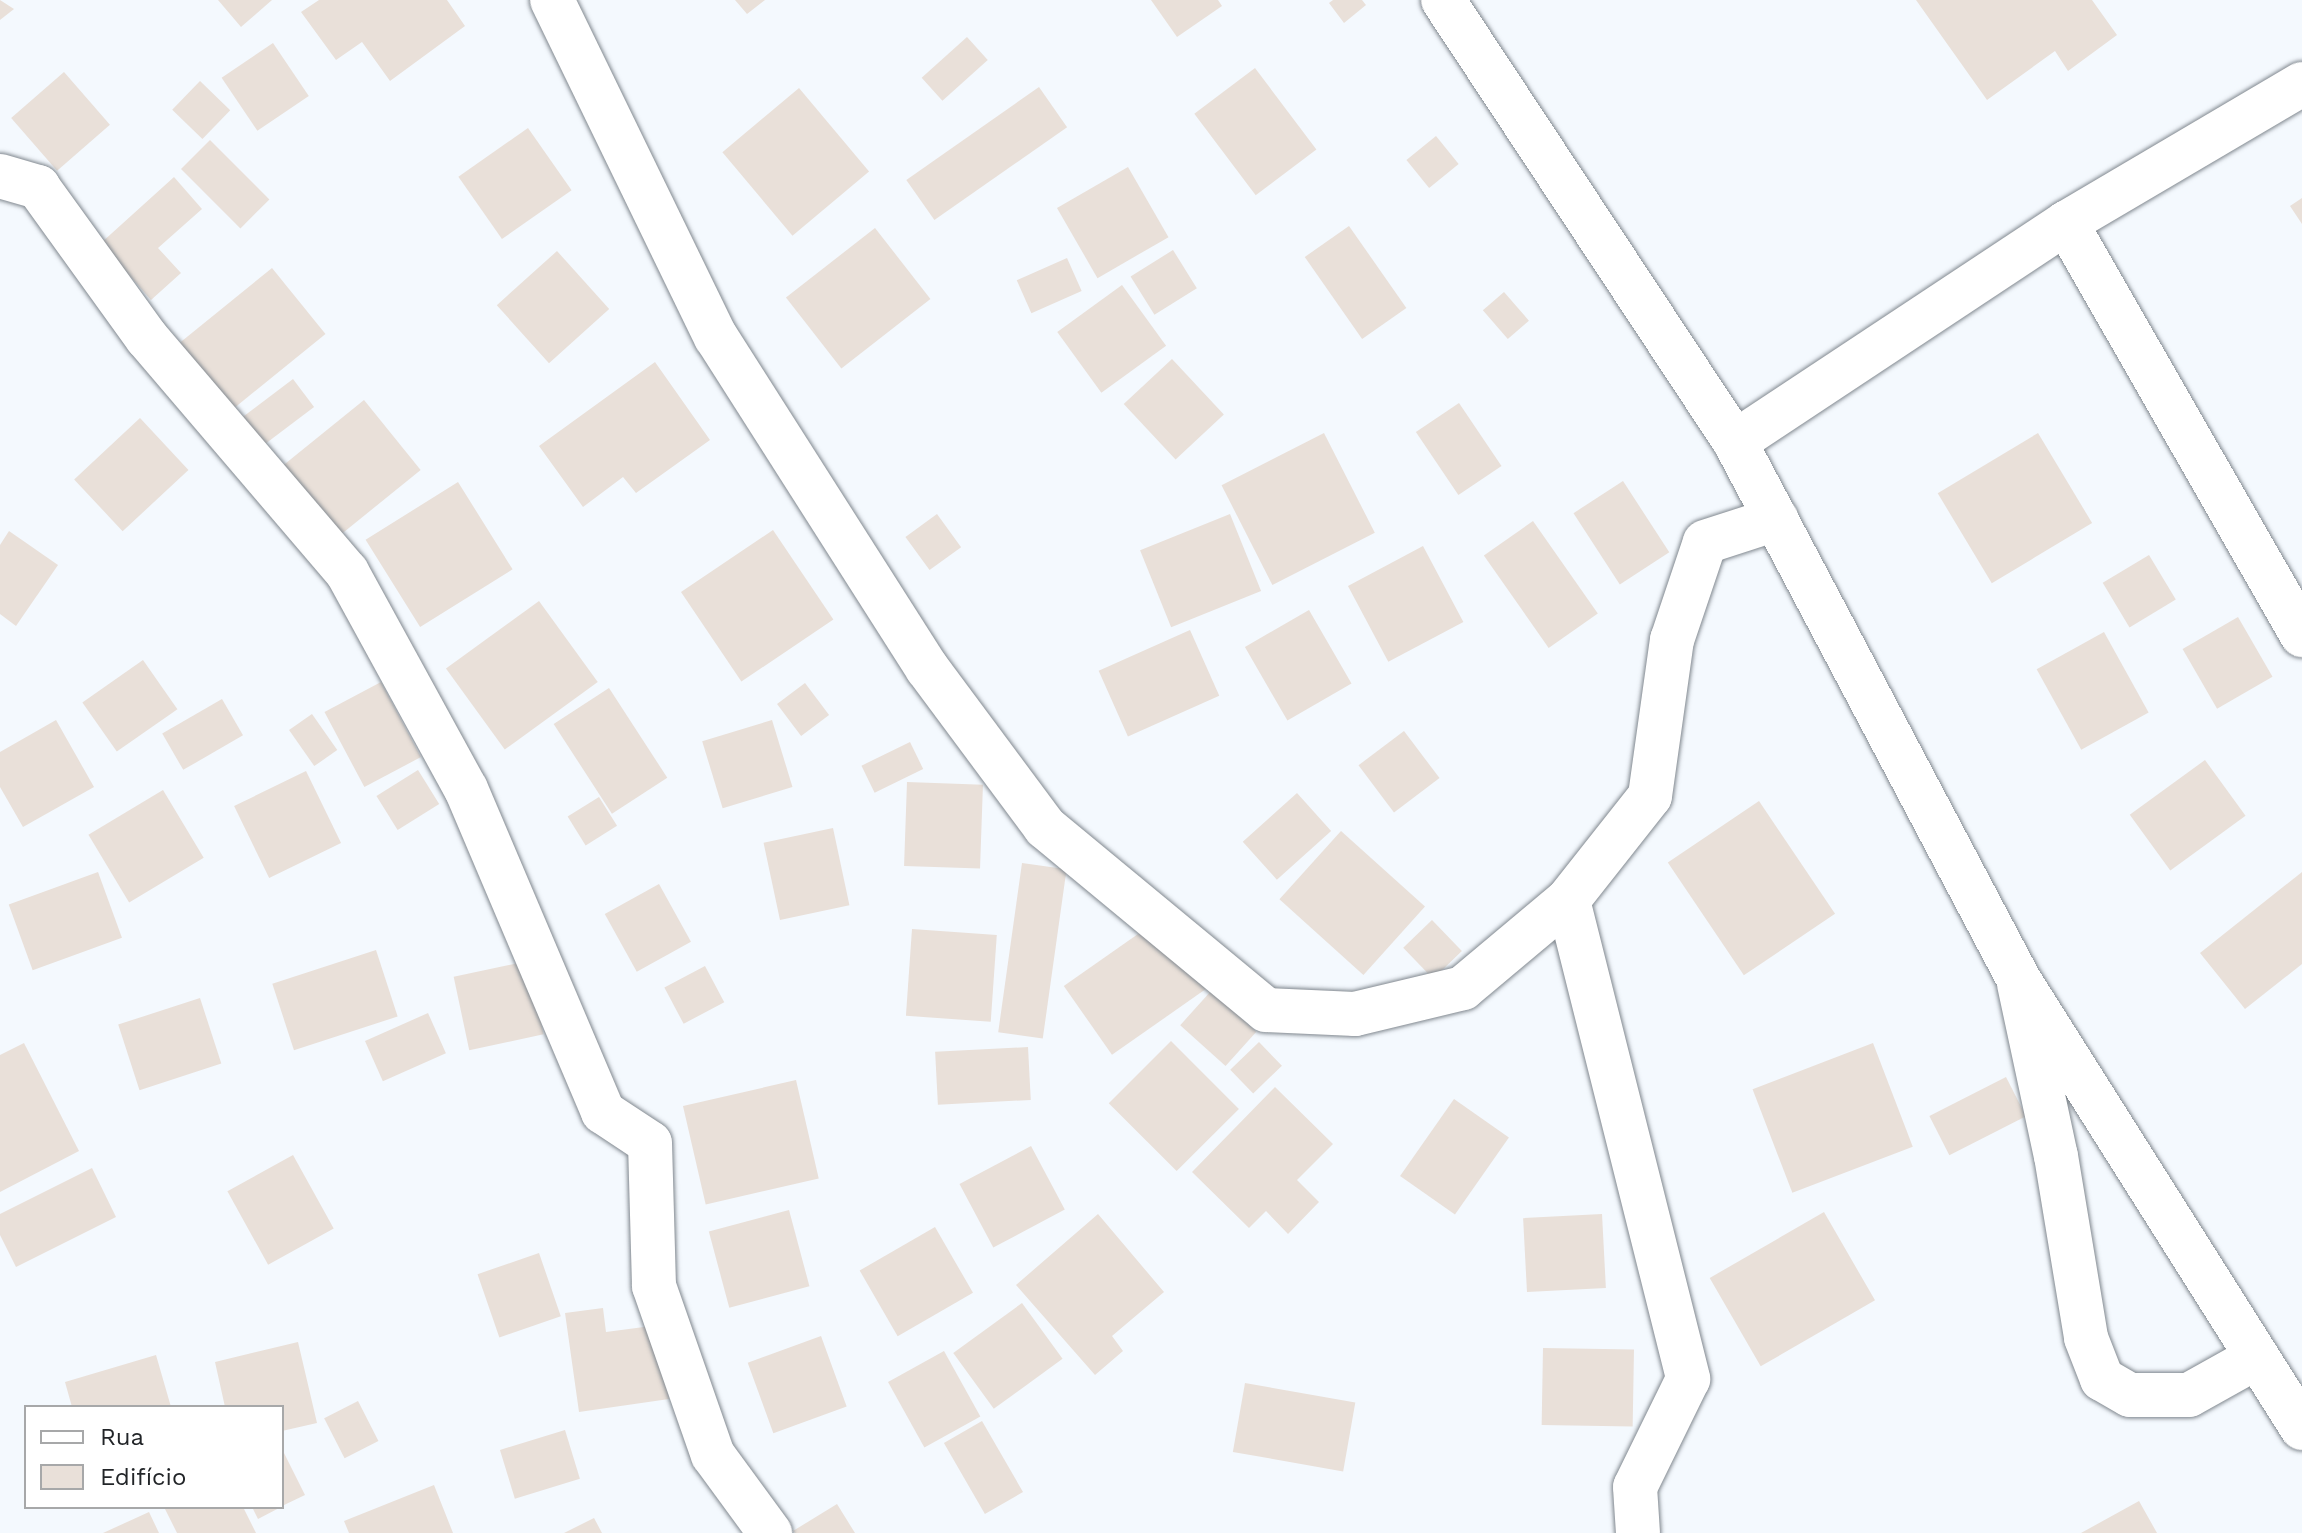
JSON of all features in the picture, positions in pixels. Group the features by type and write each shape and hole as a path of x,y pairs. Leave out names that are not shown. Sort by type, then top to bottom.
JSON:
{"street":[{"path":"552,0 716,337 927,668 1045,827 1266,1010 1355,1014 1463,988 1568,900 1650,796 1672,640 1705,542 1776,519"},
{"path":"1443,0 1735,442 2019,980 2302,1428"},
{"path":"1735,442 2066,223 2302,84"},
{"path":"0,176 38,187 147,338 347,572 466,789 603,1112 650,1143 654,1286 713,1455 770,1533"},
{"path":"2066,223 2302,635"},
{"path":"1568,900 1688,1379 1635,1487 1638,1533"},
{"path":"2019,980 2056,1156 2086,1338 2102,1379 2130,1395 2189,1395 2257,1357"}],"building":[{"path":"0,0 14,9 0,20"},
{"path":"218,0 272,0 241,27"},
{"path":"319,0 447,0 465,26 390,81 362,42 336,60 301,12"},
{"path":"735,0 765,0 747,14"},
{"path":"1151,0 1218,0 1222,6 1177,37"},
{"path":"1333,0 1362,0 1366,5 1344,23 1329,3"},
{"path":"1916,0 2092,0 2117,35 2068,71 2055,51 1987,100"},
{"path":"967,37 988,60 942,101 922,78"},
{"path":"273,43 309,96 257,131 222,78"},
{"path":"1255,68 1316,149 1256,195 1194,114"},
{"path":"64,72 110,125 57,171 11,118"},
{"path":"200,81 230,110 202,139 172,110"},
{"path":"1039,87 1067,127 934,220 906,180"},
{"path":"799,88 869,171 792,236 722,152"},
{"path":"528,128 572,190 502,239 458,177"},
{"path":"1436,136 1459,164 1429,188 1406,160"},
{"path":"210,140 269,199 240,228 181,169"},
{"path":"1128,167 1168,237 1097,278 1057,208"},
{"path":"174,177 202,209 158,248 181,273 151,300 101,243"},
{"path":"2302,198 2302,224 2290,206"},
{"path":"1349,226 1406,308 1362,339 1305,257"},
{"path":"875,228 930,299 841,368 786,298"},
{"path":"1173,250 1197,288 1154,315 1131,276"},
{"path":"557,251 609,309 549,363 497,305"},
{"path":"1067,258 1082,291 1031,313 1017,280"},
{"path":"272,268 325,334 233,409 180,343"},
{"path":"1122,285 1166,346 1101,393 1057,332"},
{"path":"1504,292 1529,321 1508,339 1483,310"},
{"path":"1172,359 1224,415 1176,460 1124,404"},
{"path":"655,362 710,440 636,493 623,477 583,507 539,446"},
{"path":"293,379 314,407 260,448 239,420"},
{"path":"364,400 421,470 337,537 281,467"},
{"path":"1459,403 1501,466 1458,495 1416,432"},
{"path":"140,418 188,470 123,531 74,479"},
{"path":"1324,433 1375,533 1272,585 1222,485"},
{"path":"2038,433 2092,523 1992,583 1938,493"},
{"path":"1623,481 1669,552 1620,584 1574,513"},
{"path":"458,482 513,569 420,627 366,540"},
{"path":"937,514 961,547 930,570 905,537"},
{"path":"1230,514 1261,591 1171,627 1140,550"},
{"path":"1533,521 1598,614 1549,648 1484,555"},
{"path":"773,530 833,620 741,682 681,592"},
{"path":"9,531 58,565 16,626 0,614 0,545"},
{"path":"1423,546 1463,622 1388,662 1348,586"},
{"path":"2149,555 2176,600 2129,627 2103,583"},
{"path":"539,601 598,682 505,749 446,669"},
{"path":"1309,610 1352,684 1287,721 1245,647"},
{"path":"2238,617 2272,677 2217,709 2183,649"},
{"path":"1190,630 1219,696 1128,736 1099,671"},
{"path":"2104,632 2149,712 2081,750 2037,669"},
{"path":"143,660 177,709 117,752 82,702"},
{"path":"381,682 421,757 364,787 324,712"},
{"path":"805,683 829,715 801,736 777,704"},
{"path":"609,688 667,778 612,814 554,724"},
{"path":"222,699 243,735 183,770 162,734"},
{"path":"312,714 337,750 314,766 289,730"},
{"path":"56,720 94,787 23,827 0,787 0,752"},
{"path":"772,720 792,787 723,808 702,741"},
{"path":"1404,731 1440,778 1394,812 1358,765"},
{"path":"910,742 923,769 875,793 861,766"},
{"path":"2205,760 2246,816 2170,870 2130,815"},
{"path":"418,770 439,804 398,830 376,796"},
{"path":"306,771 341,843 269,878 234,806"},
{"path":"907,782 983,785 980,869 904,866"},
{"path":"163,790 204,858 129,903 88,835"},
{"path":"1297,793 1331,831 1277,880 1243,842"},
{"path":"599,797 617,826 586,845 568,817"},
{"path":"1759,801 1835,914 1744,975 1668,863"},
{"path":"833,828 849,905 780,920 764,843"},
{"path":"1341,831 1425,907 1363,975 1279,899"},
{"path":"1022,863 1067,869 1043,1039 998,1032"},
{"path":"98,872 122,938 33,970 9,904"},
{"path":"2302,872 2302,964 2245,1009 2200,953"},
{"path":"659,884 691,942 637,972 605,914"},
{"path":"1158,920 1206,989 1112,1055 1064,986"},
{"path":"1432,920 1462,951 1433,979 1403,948"},
{"path":"912,929 997,935 991,1022 906,1016"},
{"path":"376,950 398,1017 294,1050 272,984"},
{"path":"528,961 544,1034 469,1050 454,977"},
{"path":"705,966 724,1002 684,1024 664,988"},
{"path":"1211,991 1256,1032 1226,1066 1180,1025"},
{"path":"200,998 221,1064 140,1090 118,1025"},
{"path":"428,1013 446,1053 383,1081 365,1041"},
{"path":"1171,1041 1239,1109 1177,1171 1109,1103"},
{"path":"1259,1042 1282,1066 1253,1094 1230,1070"},
{"path":"24,1043 79,1151 0,1192 0,1055"},
{"path":"1873,1043 1913,1147 1792,1193 1753,1089"},
{"path":"1028,1047 1031,1100 938,1105 935,1052"},
{"path":"2006,1077 2026,1116 1949,1155 1929,1116"},
{"path":"796,1080 819,1178 706,1205 683,1106"},
{"path":"1275,1087 1333,1144 1297,1180 1319,1202 1288,1234 1266,1211 1249,1228 1192,1172"},
{"path":"1454,1099 1509,1137 1455,1214 1400,1176"},
{"path":"1031,1146 1065,1210 993,1248 959,1184"},
{"path":"293,1155 334,1228 268,1265 227,1191"},
{"path":"92,1168 116,1217 16,1267 0,1235 0,1214"},
{"path":"789,1210 809,1286 729,1308 709,1231"},
{"path":"1824,1212 1875,1300 1761,1366 1710,1278"},
{"path":"1098,1214 1164,1292 1112,1336 1123,1351 1095,1375 1016,1285"},
{"path":"1602,1214 1606,1288 1527,1292 1523,1218"},
{"path":"935,1227 973,1293 898,1336 860,1270"},
{"path":"539,1253 561,1316 499,1338 478,1274"},
{"path":"1022,1303 1063,1359 994,1409 953,1353"},
{"path":"603,1308 606,1332 659,1325 669,1399 579,1412 565,1313"},
{"path":"821,1336 847,1406 773,1433 748,1363"},
{"path":"298,1342 317,1423 284,1431 284,1405 225,1405 215,1362"},
{"path":"1543,1348 1634,1350 1633,1427 1542,1425"},
{"path":"944,1351 980,1417 924,1448 888,1382"},
{"path":"156,1355 170,1405 71,1405 65,1382"},
{"path":"1245,1383 1355,1402 1343,1471 1233,1452"},
{"path":"358,1401 378,1441 345,1458 324,1418"},
{"path":"982,1421 1023,1492 985,1514 944,1443"},
{"path":"565,1430 580,1479 515,1499 500,1450"},
{"path":"284,1453 305,1495 284,1505"},
{"path":"434,1485 453,1533 349,1533 344,1521"},
{"path":"2139,1501 2157,1533 2081,1533"},
{"path":"837,1504 855,1533 793,1531"},
{"path":"165,1509 244,1509 256,1533 177,1533"},
{"path":"253,1509 277,1509 258,1519"},
{"path":"149,1512 159,1533 103,1533"},
{"path":"594,1518 602,1533 564,1533"}]}
